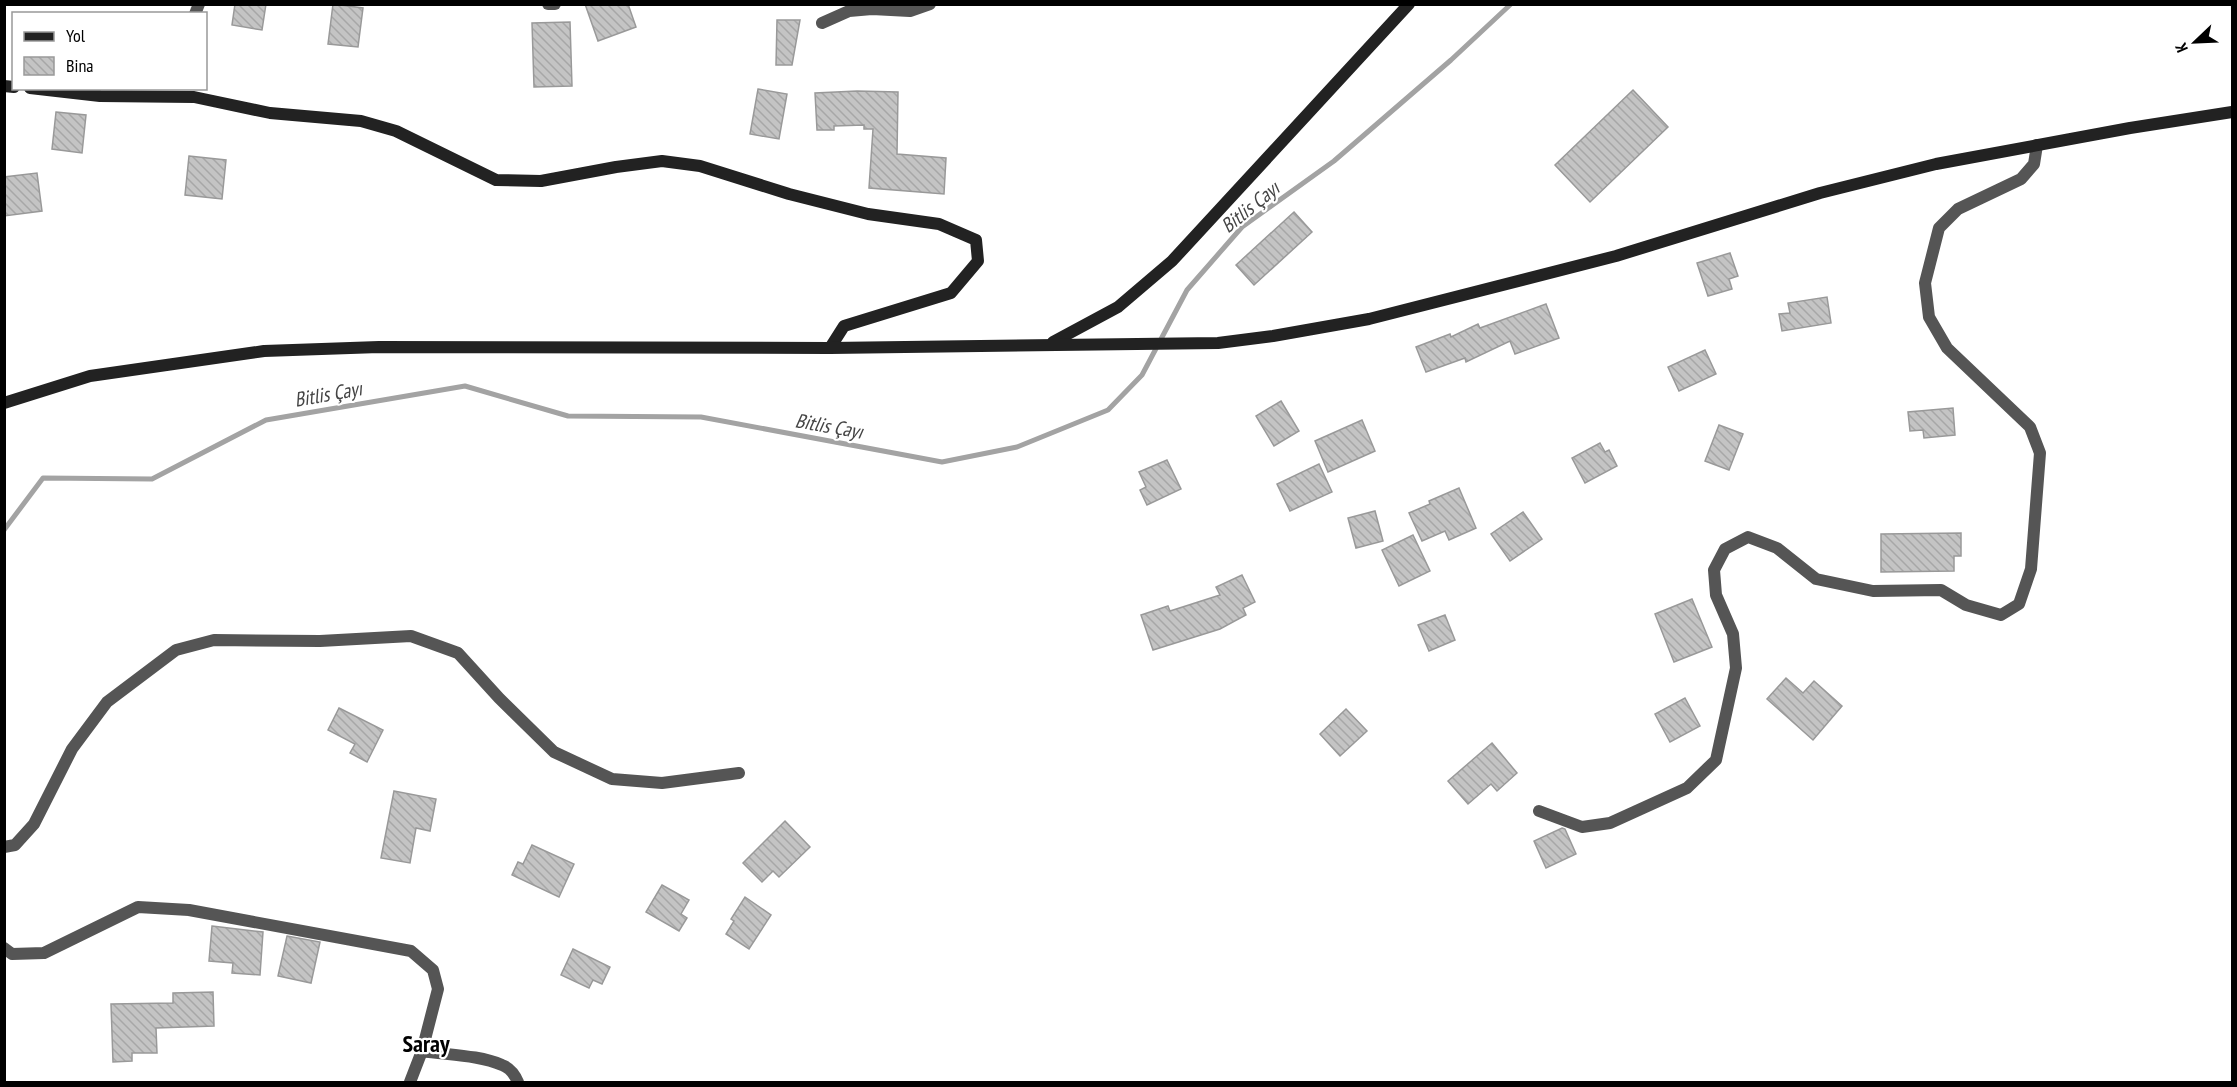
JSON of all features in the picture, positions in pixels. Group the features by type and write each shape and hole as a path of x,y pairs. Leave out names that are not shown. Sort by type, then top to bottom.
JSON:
{"main road":[{"path":"1049,344 1118,307 1172,261 1409,4"},
{"path":"48,90 100,96 175,93 270,114 361,121 396,131 496,180 541,181 662,161 700,166 789,194 868,214 939,224 976,240 978,261 951,293 844,326 831,348"},
{"path":"4,403 90,376 264,351 378,347 831,348 1218,343 1273,336 1369,319 1616,256 1820,193 1936,164 2232,112"}],"street":[{"path":"548,4 555,4"},
{"path":"822,23 849,11 872,9 910,11 930,4"},
{"path":"1539,812 1582,827 1610,823 1687,788 1716,760 1736,668 1733,634 1716,595 1714,570 1725,549 1748,537 1776,548 1816,579 1873,591 1941,590 1966,605 2001,615 2019,604 2031,569 2040,453 2030,427 1947,348 1929,317 1925,283 1939,228 1958,209 2021,179 2034,164 2037,145"},
{"path":"4,847 15,845 34,824 72,749 107,702 176,650 214,640 320,641 411,636 458,652 499,698 554,752 612,779 662,783 739,773"},
{"path":"4,948 12,954 44,953 138,907 189,910 411,951 433,970 438,989 422,1051 410,1083"},
{"path":"422,1051 484,1060 504,1066 515,1075 518,1083"}],"building":[{"path":"235,4 266,4 262,30 232,25"},
{"path":"333,4 363,8 358,47 328,44"},
{"path":"585,4 628,4 636,27 598,41"},
{"path":"777,20 800,20 792,65 776,65"},
{"path":"570,22 572,86 534,87 532,23"},
{"path":"758,89 787,94 779,139 750,134"},
{"path":"1633,90 1668,127 1590,202 1555,165"},
{"path":"898,92 897,154 946,158 944,194 869,188 873,129 864,129 864,125 834,126 834,130 817,130 815,93"},
{"path":"56,112 86,115 82,153 52,149"},
{"path":"189,156 226,160 222,199 185,195"},
{"path":"37,173 42,211 4,216 4,177"},
{"path":"1294,212 1312,232 1254,285 1236,265"},
{"path":"1730,253 1738,276 1729,279 1732,289 1708,296 1697,263"},
{"path":"1827,297 1831,323 1782,331 1779,314 1790,313 1788,303"},
{"path":"1546,304 1559,338 1515,354 1510,341 1466,362 1465,358 1426,372 1416,347 1450,334 1451,337 1478,324 1480,328"},
{"path":"1705,350 1716,374 1679,391 1668,367"},
{"path":"1281,401 1299,431 1274,446 1256,416"},
{"path":"1953,408 1955,435 1924,438 1923,430 1910,431 1908,412"},
{"path":"1362,420 1375,451 1328,472 1315,441"},
{"path":"1719,425 1743,434 1729,470 1705,461"},
{"path":"1600,443 1605,452 1609,450 1617,466 1585,483 1572,458"},
{"path":"1167,460 1181,489 1147,505 1140,490 1146,487 1139,472"},
{"path":"1319,464 1332,492 1290,511 1277,484"},
{"path":"1459,488 1476,528 1449,540 1445,531 1422,541 1409,513"},
{"path":"1375,511 1383,541 1356,548 1348,518"},
{"path":"1523,512 1542,539 1510,561 1491,534"},
{"path":"1961,533 1961,556 1954,556 1954,571 1881,572 1881,534"},
{"path":"1413,535 1430,571 1399,586 1382,550"},
{"path":"1242,575 1255,602 1243,608 1246,615 1220,629 1153,650 1141,615 1168,606 1170,611 1220,595 1216,587"},
{"path":"1692,599 1712,647 1674,662 1655,614"},
{"path":"1445,615 1455,640 1429,651 1418,625"},
{"path":"1786,678 1803,693 1814,681 1842,706 1813,740 1767,699"},
{"path":"1685,698 1700,726 1670,742 1655,714"},
{"path":"339,708 383,730 367,762 350,753 355,744 328,730"},
{"path":"1346,709 1367,731 1340,756 1320,734"},
{"path":"1492,743 1517,773 1497,791 1491,784 1468,804 1448,781"},
{"path":"394,791 436,799 430,831 416,828 410,863 381,858"},
{"path":"785,821 810,847 779,877 773,871 762,882 743,863"},
{"path":"1562,828 1565,829 1576,854 1546,868 1534,841"},
{"path":"532,845 574,864 559,897 512,875 518,862 523,864"},
{"path":"662,885 689,900 681,914 687,918 679,931 646,912"},
{"path":"745,897 771,915 749,949 726,934 734,921 731,919"},
{"path":"212,926 263,932 260,975 232,973 233,963 209,961"},
{"path":"287,936 320,942 311,983 278,976"},
{"path":"573,949 610,967 602,984 593,980 589,988 561,975"},
{"path":"213,992 214,1026 156,1028 157,1053 132,1053 132,1061 113,1062 111,1004 173,1003 173,993"}],"waterway":[{"name":"Bitlis Çayı","path":"4,530 43,478 152,479 266,420 465,386 568,416 701,417 942,462 1017,447 1108,410 1142,375 1187,290 1242,227 1334,161 1451,60 1511,4"}],"district":[{"name":"Saray","path":"426,1043"}]}
